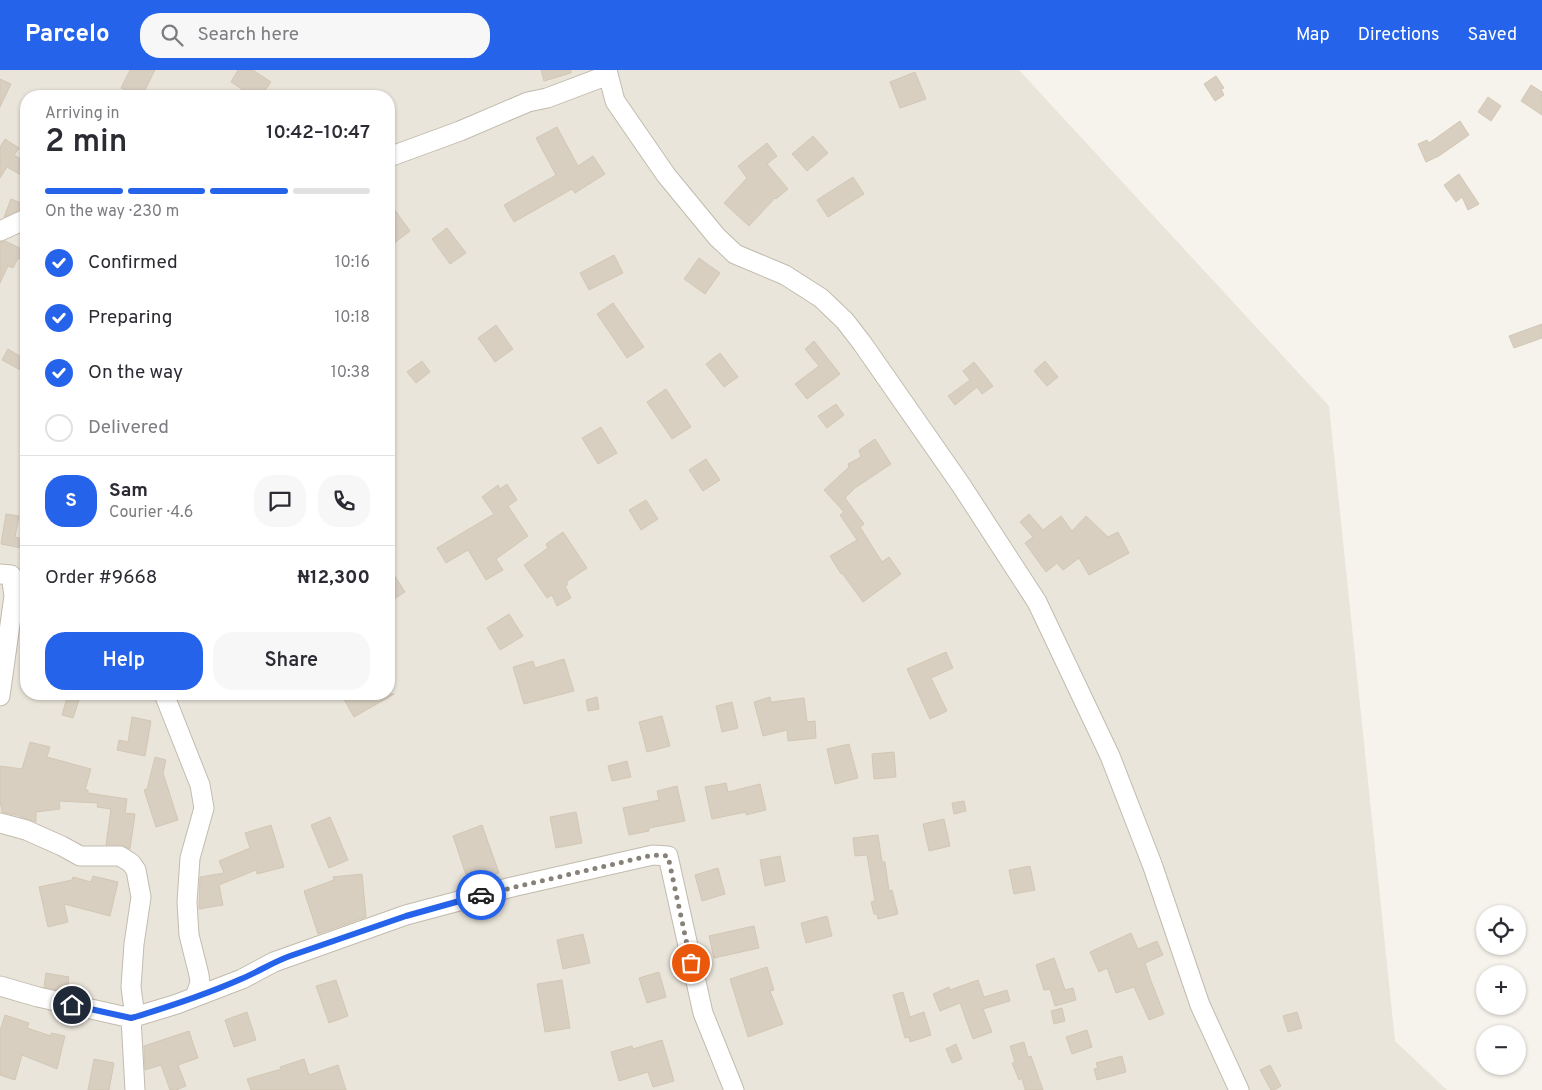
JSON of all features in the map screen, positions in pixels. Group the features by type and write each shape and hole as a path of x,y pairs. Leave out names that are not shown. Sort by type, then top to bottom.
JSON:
{"street":[{"path":"395,155 460,131 528,102 547,98 607,73 615,101 666,175 717,237 735,254 785,275 822,298 845,321 961,485 1037,602 1110,756 1152,864 1200,1005 1239,1090"},
{"path":"0,231 20,222"},
{"path":"0,696 14,596 12,576"},
{"path":"166,700 200,785 204,808 190,858 187,902 189,935 200,975 200,983 195,997"},
{"path":"0,823 26,830 80,856 120,856 131,862 136,870 141,897 134,944 131,986 135,1090"},
{"path":"0,986 38,997 133,1018 242,979 274,962 406,916 512,887 653,855 668,856 703,1013 734,1090"}],"shaded area":[{"path":"0,70 1019,70 1329,406 1395,1041 1447,1090 0,1090"}],"building":[{"path":"130,70 155,70 145,90 125,90 121,88"},
{"path":"238,70 253,70 271,82 265,90 243,90 231,82"},
{"path":"541,70 571,70 571,73 544,81"},
{"path":"915,72 926,99 900,108 890,82"},
{"path":"1216,76 1224,88 1221,89 1224,95 1215,101 1204,84"},
{"path":"0,79 11,84 0,107"},
{"path":"1531,85 1542,92 1542,115 1521,101"},
{"path":"1488,97 1501,106 1491,121 1478,112"},
{"path":"1460,121 1469,135 1439,156 1426,162 1418,144 1427,140 1429,143"},
{"path":"557,127 578,166 593,156 605,174 575,193 572,189 514,222 504,205 556,175 536,138"},
{"path":"813,136 828,153 807,171 792,154"},
{"path":"5,139 19,148 14,155 20,158 20,175 7,167 0,178 0,147"},
{"path":"767,143 777,156 767,164 788,189 775,198 749,226 724,203 747,178 738,166"},
{"path":"1459,174 1479,204 1468,210 1462,197 1456,202 1444,185"},
{"path":"853,177 864,194 828,217 817,200"},
{"path":"11,199 20,202 20,210 4,217"},
{"path":"395,210 410,231 395,242"},
{"path":"447,228 466,253 450,264 432,239"},
{"path":"5,241 20,248 20,259 18,258 13,268 8,266 0,283 0,242"},
{"path":"614,255 623,273 589,290 580,273"},
{"path":"699,258 720,273 705,294 684,279"},
{"path":"613,303 644,347 627,358 597,314"},
{"path":"1542,324 1542,338 1514,348 1509,336"},
{"path":"496,325 513,349 495,362 478,338"},
{"path":"814,341 840,374 807,399 795,384 819,366 805,349"},
{"path":"8,349 20,356 20,370 2,360"},
{"path":"720,353 738,377 724,387 706,364"},
{"path":"422,361 430,372 416,383 407,372"},
{"path":"1045,361 1058,377 1047,386 1034,371"},
{"path":"974,362 993,386 982,394 977,387 955,405 948,396 970,380 963,371"},
{"path":"666,389 691,427 672,439 647,402"},
{"path":"836,404 844,415 827,428 818,416"},
{"path":"601,427 617,453 598,464 582,438"},
{"path":"875,439 891,464 855,488 845,498 864,524 860,527 882,562 889,557 901,574 863,602 841,574 830,556 857,540 840,515 844,512 824,490 849,467 848,464 861,457 859,450"},
{"path":"706,459 720,480 703,491 689,470"},
{"path":"507,484 517,500 508,506 528,536 496,559 503,570 486,580 468,550 446,563 437,548 494,514 482,497 498,485 500,489"},
{"path":"646,500 658,519 641,530 629,510"},
{"path":"6,514 19,516 15,537 20,538 20,548 1,544"},
{"path":"1029,514 1043,530 1061,516 1072,531 1086,516 1108,537 1118,532 1129,553 1089,575 1079,558 1063,570 1057,563 1046,572 1025,543 1033,537 1020,522"},
{"path":"563,532 587,568 566,582 568,584 565,586 571,598 557,606 552,595 547,598 524,565 548,548 546,544"},
{"path":"395,576 405,592 395,598"},
{"path":"509,614 523,636 500,650 487,628"},
{"path":"946,652 953,668 931,678 947,711 930,719 907,669"},
{"path":"564,659 574,691 524,704 513,667 533,661 535,668"},
{"path":"597,697 599,709 588,711 586,700"},
{"path":"770,697 771,702 804,698 807,722 815,721 816,738 788,741 787,730 763,736 754,702"},
{"path":"66,700 79,700 73,718 62,715"},
{"path":"344,700 384,700 354,717"},
{"path":"732,702 738,728 722,732 716,706"},
{"path":"662,716 670,746 647,752 639,722"},
{"path":"132,717 151,721 145,756 117,750 119,740 128,742"},
{"path":"30,742 50,747 47,757 91,769 85,790 88,790 88,793 127,799 125,813 135,814 130,849 121,845 106,845 111,809 97,807 98,803 59,801 60,809 36,812 36,822 19,815 2,812 0,801 0,766 22,769"},
{"path":"849,744 858,778 835,784 827,749"},
{"path":"894,752 896,777 874,779 872,754"},
{"path":"155,757 166,760 163,773 178,820 156,827 144,790 147,789"},
{"path":"627,761 631,777 612,781 608,766"},
{"path":"726,783 728,792 760,784 766,810 746,815 746,812 712,819 705,787"},
{"path":"677,786 685,821 649,828 649,831 629,835 623,808 659,800 657,791"},
{"path":"964,801 966,811 954,814 952,803"},
{"path":"576,812 582,843 556,848 550,817"},
{"path":"330,817 348,860 329,868 311,825"},
{"path":"944,819 950,846 929,851 923,824"},
{"path":"271,825 284,867 257,874 256,870 219,885 223,905 199,909 200,877 224,873 219,861 250,848 245,833"},
{"path":"482,825 499,873 469,884 453,836"},
{"path":"878,835 882,862 885,862 889,891 892,890 898,914 878,919 877,914 874,914 871,902 875,901 867,855 855,856 853,838"},
{"path":"780,856 785,881 765,886 760,860"},
{"path":"1030,866 1035,890 1014,894 1009,870"},
{"path":"718,868 725,894 702,901 695,875"},
{"path":"362,874 366,917 318,934 304,891 334,880 333,877"},
{"path":"93,876 118,882 110,916 64,904 68,922 48,927 39,887 72,880 73,877 91,882"},
{"path":"827,916 832,936 806,943 801,923"},
{"path":"754,926 759,948 714,958 709,936"},
{"path":"1131,933 1138,949 1157,941 1163,955 1145,963 1164,1014 1149,1020 1134,987 1116,993 1107,968 1099,972 1090,952"},
{"path":"583,934 590,963 563,969 557,940"},
{"path":"1054,958 1065,990 1073,988 1076,1000 1055,1006 1050,989 1044,990 1036,965"},
{"path":"767,967 774,990 770,991 783,1024 748,1037 730,979"},
{"path":"659,972 666,997 647,1003 639,978"},
{"path":"46,973 69,977 67,992 44,987"},
{"path":"336,980 348,1016 329,1023 316,986"},
{"path":"562,980 570,1028 545,1032 537,984"},
{"path":"978,980 984,997 1007,990 1010,1001 983,1009 992,1032 973,1039 960,1003 940,1011 933,994 949,987 950,990"},
{"path":"903,992 910,1017 924,1012 931,1035 910,1042 909,1037 905,1038 893,995"},
{"path":"1062,1008 1065,1021 1054,1024 1051,1011"},
{"path":"247,1012 256,1040 234,1047 225,1020"},
{"path":"1297,1012 1302,1028 1288,1032 1283,1016"},
{"path":"5,1015 29,1023 27,1028 51,1036 51,1033 65,1036 57,1069 22,1055 15,1080 0,1075 0,1031"},
{"path":"1087,1030 1092,1047 1072,1054 1066,1037"},
{"path":"189,1031 198,1058 178,1065 186,1086 170,1090 161,1065 145,1070 144,1046"},
{"path":"662,1040 674,1081 653,1087 648,1072 619,1081 611,1052 632,1046 633,1049"},
{"path":"1024,1042 1028,1057 1031,1056 1043,1090 1025,1090 1022,1078 1019,1080 1012,1063 1015,1062 1010,1046"},
{"path":"956,1044 962,1059 952,1063 946,1049"},
{"path":"1122,1056 1126,1072 1097,1080 1094,1069 1098,1068 1096,1063"},
{"path":"94,1059 114,1063 109,1090 88,1090"},
{"path":"304,1059 309,1075 338,1065 346,1090 251,1090 247,1079 281,1069 280,1067"},
{"path":"1270,1065 1281,1086 1274,1090 1271,1090 1260,1070"}],"way so far":[{"path":"481,895 653,855 668,856 691,963"}],"route":[{"path":"72,1005 131,1018 135,1017 177,1004 242,979 274,962 290,956 406,916 481,895"}]}
